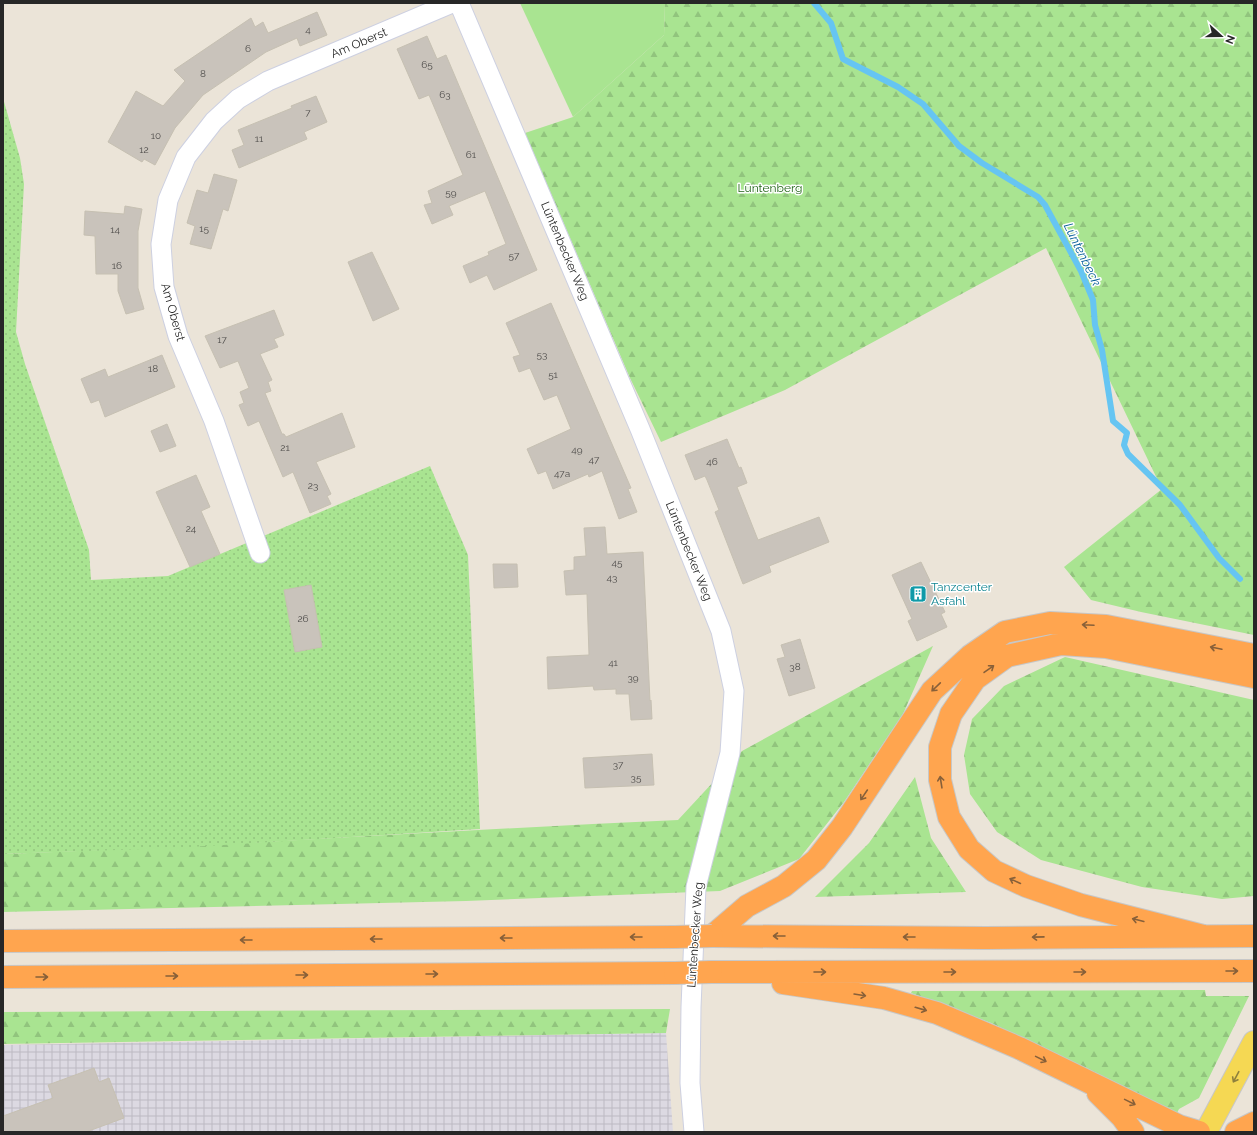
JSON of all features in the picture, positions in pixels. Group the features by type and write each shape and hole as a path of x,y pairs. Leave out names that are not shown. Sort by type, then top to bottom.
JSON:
{"highway":[{"path":"712,936 748,906 784,886 816,860 842,827 932,691 970,656 1006,632 1050,623 1106,626 1254,655"},
{"path":"1204,936 1081,905 1026,886 994,871 970,849 949,817 940,780 940,747 951,714 975,678 1007,656 1060,644 1106,647 1254,677"},
{"path":"3,941 712,936 985,938 1254,936"},
{"path":"3,977 711,972 1254,971"},
{"path":"711,972 884,998 937,1013 977,1029 1179,1126 1199,1132"},
{"path":"1082,1079 1122,1117 1133,1132"},
{"path":"1236,1132 1254,1124"}],"main road":[{"path":"1206,1132 1254,1042"},
{"path":"1250,1132 1254,1124"}],"street":[{"name":"Am Oberst","path":"260,553 214,421 178,336 164,287 161,244 168,200 186,157 214,121 238,99 268,81 452,3"},
{"name":"Lüntenbecker Weg","path":"459,3 640,428 720,631 734,691 730,753 696,886 691,1007 690,1083 694,1132"}],"shaded area":[{"path":"666,1033 673,1132 3,1132 3,1045"}],"green space":[{"path":"520,3 665,3 664,35 573,117"},
{"name":"Lüntenberg","path":"665,3 1254,3 1254,635 1141,612 1091,600 1064,567 1162,489 1046,248 785,390 661,442 630,378 525,133 573,117 664,35"},
{"path":"3,98 20,158 24,184 16,332 25,364 89,550 91,580 168,576 430,466 468,555 480,829 174,848 3,854"},
{"path":"933,646 903,714 844,802 799,859 720,891 466,901 3,912 3,854 172,847 678,820 742,751"},
{"path":"1065,657 1254,700 1254,896 1222,899 1142,887 1041,860 997,832 970,794 964,755 972,719 1004,686"},
{"path":"915,777 931,838 966,892 815,897 869,843"},
{"path":"1205,990 1206,996 1249,996 1199,1098 1179,1109 1177,1113 991,1023 911,993 912,991"},
{"path":"670,1009 666,1033 3,1044 3,1012"}],"building":[{"path":"317,12 327,35 300,46 297,38 266,52 203,95 175,128 155,165 144,159 142,162 108,142 136,91 163,106 185,81 174,70 251,18 255,27 263,22 268,33"},
{"path":"427,36 437,59 446,55 537,270 494,290 487,275 470,283 463,266 489,255 488,252 506,244 485,191 449,206 453,215 432,224 424,205 432,203 428,191 463,175 429,95 419,99 397,49"},
{"path":"316,96 327,122 304,132 307,139 239,168 232,150 244,145 238,130 292,108 291,106"},
{"path":"214,174 237,180 228,211 223,209 211,249 190,244 195,226 187,223 197,190 208,193"},
{"path":"125,206 142,209 138,231 138,288 144,309 126,314 118,291 118,274 96,274 95,236 84,235 85,211 124,214"},
{"path":"372,252 399,309 373,321 348,262"},
{"path":"551,303 631,488 628,489 637,512 619,519 602,471 589,477 588,474 553,489 546,471 538,474 527,449 571,429 557,395 544,400 530,368 519,372 513,357 520,355 506,323"},
{"path":"274,310 284,335 274,339 278,347 260,354 272,380 268,382 271,391 265,393 282,434 286,437 342,413 355,447 316,462 331,494 327,496 331,504 310,513 293,472 283,477 259,421 248,426 239,405 244,403 240,392 249,388 238,361 220,368 205,336"},
{"path":"162,355 175,387 105,417 99,400 91,403 81,379 105,369 108,377"},
{"path":"167,424 176,446 160,452 151,431"},
{"path":"727,439 747,483 737,487 758,540 819,517 829,542 769,566 771,572 743,584 715,512 719,510 707,480 705,476 695,480 685,455"},
{"path":"196,475 210,507 201,511 220,554 190,567 156,492"},
{"path":"605,527 607,554 643,552 652,719 631,720 629,694 616,694 616,689 594,690 593,686 548,689 547,657 589,655 587,594 566,595 564,571 574,570 574,557 586,556 584,528"},
{"name":"Tanzcenter Asfahl","path":"921,562 945,612 941,614 947,627 917,641 908,621 912,619 892,575"},
{"path":"493,564 517,564 518,587 494,588"},
{"path":"311,585 322,647 295,652 284,590"},
{"path":"800,639 815,688 789,696 777,659 785,657 781,645"},
{"path":"652,754 654,785 585,788 583,758"},
{"path":"94,1068 99,1082 109,1078 124,1118 86,1132 3,1132 3,1116 53,1098 48,1085"}],"waterway":[{"name":"Lüntenbeck","path":"814,3 831,23 843,59 898,87 923,104 959,146 982,163 1038,197 1045,205 1081,271 1093,300 1095,325 1102,350 1113,421 1127,433 1124,445 1128,454 1180,505 1219,558 1240,579"}],"place":[{"name":"Tanzcenter Asfahl","path":"918,594"}]}
